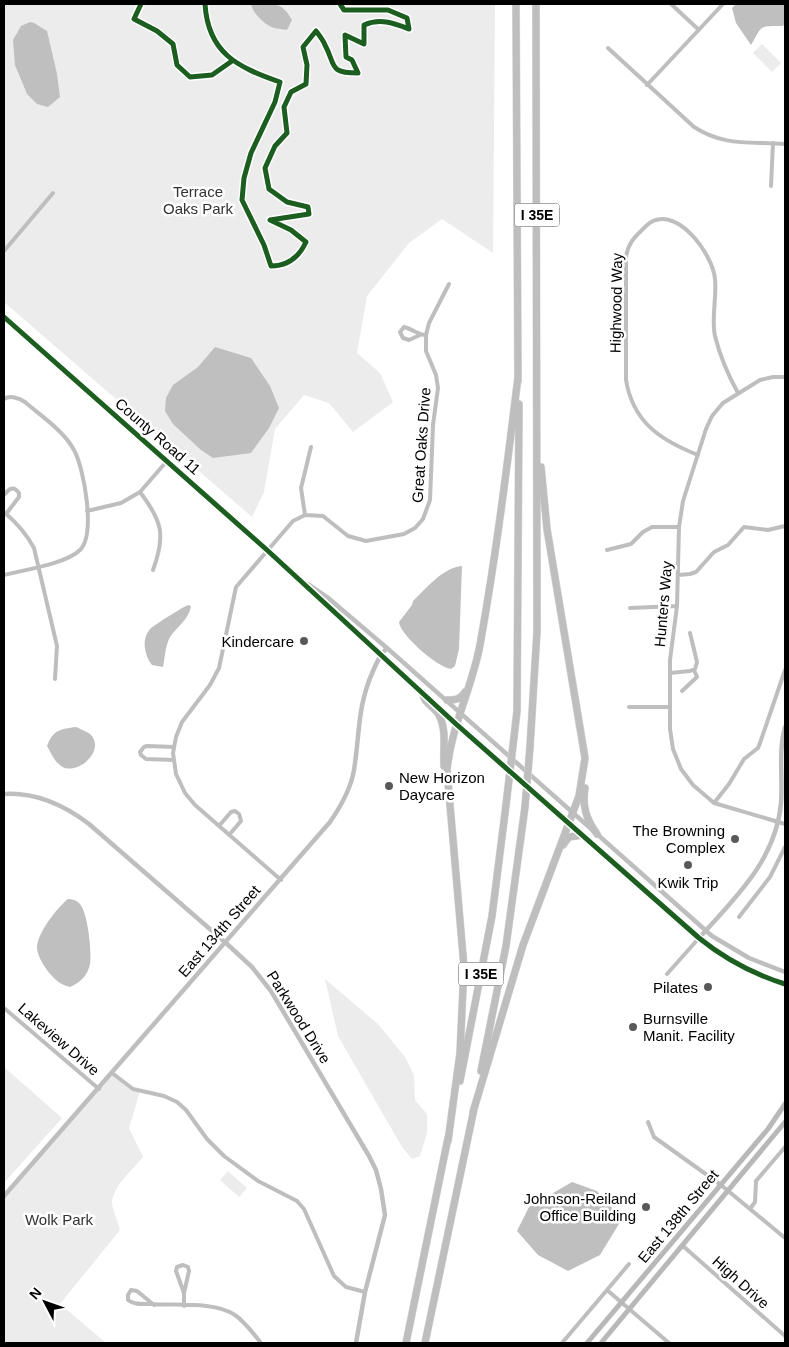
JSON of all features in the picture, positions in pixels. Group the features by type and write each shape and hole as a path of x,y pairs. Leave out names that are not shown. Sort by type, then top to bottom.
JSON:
{"highway":[{"name":"I 35E","path":"406,1343 492,916 517,711 516,4"},
{"name":"I 35E","path":"425,1343 506,946 525,807 530,747 537,631 536,4"},
{"path":"448,1141 460,1053 464,967 448,770 451,742 476,661 501,516 518,377"},
{"path":"538,427 548,529 587,770 584,807 589,823 597,834"},
{"path":"447,700 457,700 462,697 476,661"},
{"path":"424,693 424,699 439,716 442,724 444,732 444,766 448,770"},
{"path":"473,1112 523,944 579,796 585,758"},
{"path":"552,868 566,840 569,837 582,835"}],"main road":[{"name":"East 138th Street","path":"587,1343 768,1129 785,1104"},
{"name":"East 138th Street","path":"601,1343 785,1122"}],"street":[{"path":"671,4 699,30"},
{"path":"648,85 723,4"},
{"path":"608,48 694,127 709,136 729,142 785,144"},
{"path":"771,186 772,143"},
{"path":"4,251 53,193"},
{"name":"Highwood Way","path":"698,455 675,446 648,425 636,412 629,397 626,380 627,248 631,241 650,223 659,220 670,220 678,223 690,234 712,265 715,278 715,335 727,373 738,393"},
{"name":"Great Oaks Drive","path":"305,514 322,516 348,536 366,541 404,534 415,528 423,518 430,500 433,426 438,388 436,374 426,351 426,335 429,323 449,284"},
{"name":"County Road 11","path":"5,320 295,575"},
{"path":"420,335 413,329 404,327 400,332 402,338 409,340 420,335 426,335"},
{"name":"Hunters Way","path":"785,377 760,380 738,393 723,403 712,416 706,429 684,501 679,527 677,606 670,660 670,729 673,749 681,768 693,785 714,803 785,824"},
{"path":"4,399 6,397 18,398 25,402 62,435 74,449 83,472 87,511 85,542 80,550 67,559 4,574"},
{"path":"281,880 195,805 185,793 176,774 174,747 182,722 210,685 219,668 236,587 293,521 305,514 301,488 311,447"},
{"path":"87,511 121,502 140,492 167,462"},
{"path":"4,496 9,489 13,488 19,493 19,497 5,513 18,524 34,548 57,646 56,679"},
{"path":"140,492 153,510 160,529 160,548 153,570"},
{"path":"678,575 696,572 714,552 728,545 744,528 768,530 785,526"},
{"path":"607,550 631,544 643,532 652,528 679,527"},
{"path":"295,575 327,597 387,648 706,931 726,946 749,958 785,972"},
{"path":"295,575 456,724 699,938 744,968 785,984"},
{"path":"630,608 677,606"},
{"path":"682,691 697,677 694,670 696,662 690,633"},
{"name":"East 134th Street","path":"4,1196 330,822 343,803 354,771 358,721 363,700 381,655 387,648"},
{"path":"670,673 694,670"},
{"path":"714,803 729,784 744,759 758,748 785,670"},
{"path":"629,707 670,707"},
{"path":"667,974 756,873 769,848 778,821 781,792 781,752 785,727"},
{"path":"174,747 147,746 140,752 146,759 174,760"},
{"name":"Parkwood Drive","path":"4,794 33,796 54,802 73,812 226,943 252,967 271,991 376,1170 381,1189 385,1215 365,1292 356,1343"},
{"path":"219,826 231,812 235,811 239,814 241,821 229,835"},
{"path":"739,917 770,877 785,847"},
{"name":"Lakeview Drive","path":"4,1008 99,1089"},
{"path":"112,1073 132,1089 164,1096 177,1102 186,1110 207,1139 224,1156 258,1181 297,1201 304,1209 334,1276 346,1287 365,1292"},
{"path":"648,1122 654,1137 729,1191 785,1238"},
{"path":"750,1209 755,1202 756,1181 785,1146"},
{"name":"High Drive","path":"683,1246 785,1336"},
{"path":"562,1343 629,1264"},
{"path":"184,1293 176,1273 176,1269 181,1265 186,1266 189,1271 184,1293 184,1306"},
{"path":"154,1305 137,1291 131,1290 128,1294 128,1300 132,1303 154,1305 211,1306 222,1309 234,1314 246,1324 261,1343"},
{"path":"607,1290 669,1343"}],"green space":[{"name":"Terrace Oaks Park","path":"4,4 495,4 493,253 442,219 409,243 367,296 357,353 380,373 393,402 353,432 329,403 304,395 275,429 264,492 252,517 4,302"},
{"path":"762,44 781,63 772,72 753,53"},
{"path":"325,979 379,1025 405,1057 414,1075 415,1100 427,1114 427,1133 420,1156 412,1159 402,1147 338,1036"},
{"path":"4,1067 62,1118 4,1183"},
{"name":"Wolk Park","path":"112,1073 133,1089 140,1091 129,1128 143,1157 115,1191 113,1197 112,1203 120,1230 60,1304 106,1343 4,1343 4,1196"},
{"path":"228,1171 247,1188 239,1197 220,1180"}],"shaded area":[{"path":"251,4 275,4 280,6 292,20 287,30 274,28 260,19"},
{"path":"736,4 785,4 785,23 783,26 762,28 751,45 736,23 732,8"},
{"path":"30,22 47,31 57,74 60,97 48,107 37,104 27,94 15,65 13,40 21,26"},
{"path":"215,347 251,358 270,386 279,408 269,428 251,453 213,458 201,450 173,424 165,411 166,398 173,385 198,367"},
{"path":"462,566 459,649 455,666 451,669 437,663 420,650 406,635 399,622 413,601 435,579 448,570"},
{"path":"188,605 191,606 188,616 169,639 163,667 152,665 147,656 145,646 148,632 164,619"},
{"path":"76,727 90,734 94,740 93,754 82,765 75,768 61,766 56,762 47,746 58,731"},
{"path":"68,899 77,901 85,914 89,932 90,951 90,964 87,972 80,981 70,987 60,983 53,977 39,957 37,947 41,934 49,921"},
{"path":"572,1182 597,1191 622,1219 600,1255 568,1271 538,1255 517,1231 529,1207"}],"cycle path":[{"path":"141,4 134,19 157,31 173,44 177,65 190,77 212,75 232,61"},
{"path":"205,4 207,21 212,35 228,56 238,64 280,82 275,102 251,153 244,178 242,200 264,245 271,266 277,266 292,260 306,242 291,230 270,220 309,214 308,207 287,202 269,189 265,168 275,146 287,133 284,107 291,92 306,84 307,65 303,47 316,31 323,41 334,66 348,73 358,73 352,60 346,57 345,35 364,44 364,25 386,22 409,29 407,18 388,10 344,10 340,4"},
{"path":"4,317 267,550 456,724 699,938 719,953 740,965 762,976 785,984"}],"place":[{"name":"Kindercare","path":"304,641"},
{"name":"New Horizon Daycare","path":"389,786"},
{"name":"The Browning Complex","path":"735,839"},
{"name":"Kwik Trip","path":"688,865"},
{"name":"Pilates","path":"708,987"},
{"name":"Burnsville Manit. Facility","path":"633,1027"},
{"name":"Johnson-Reiland Office Building","path":"646,1207"}]}
